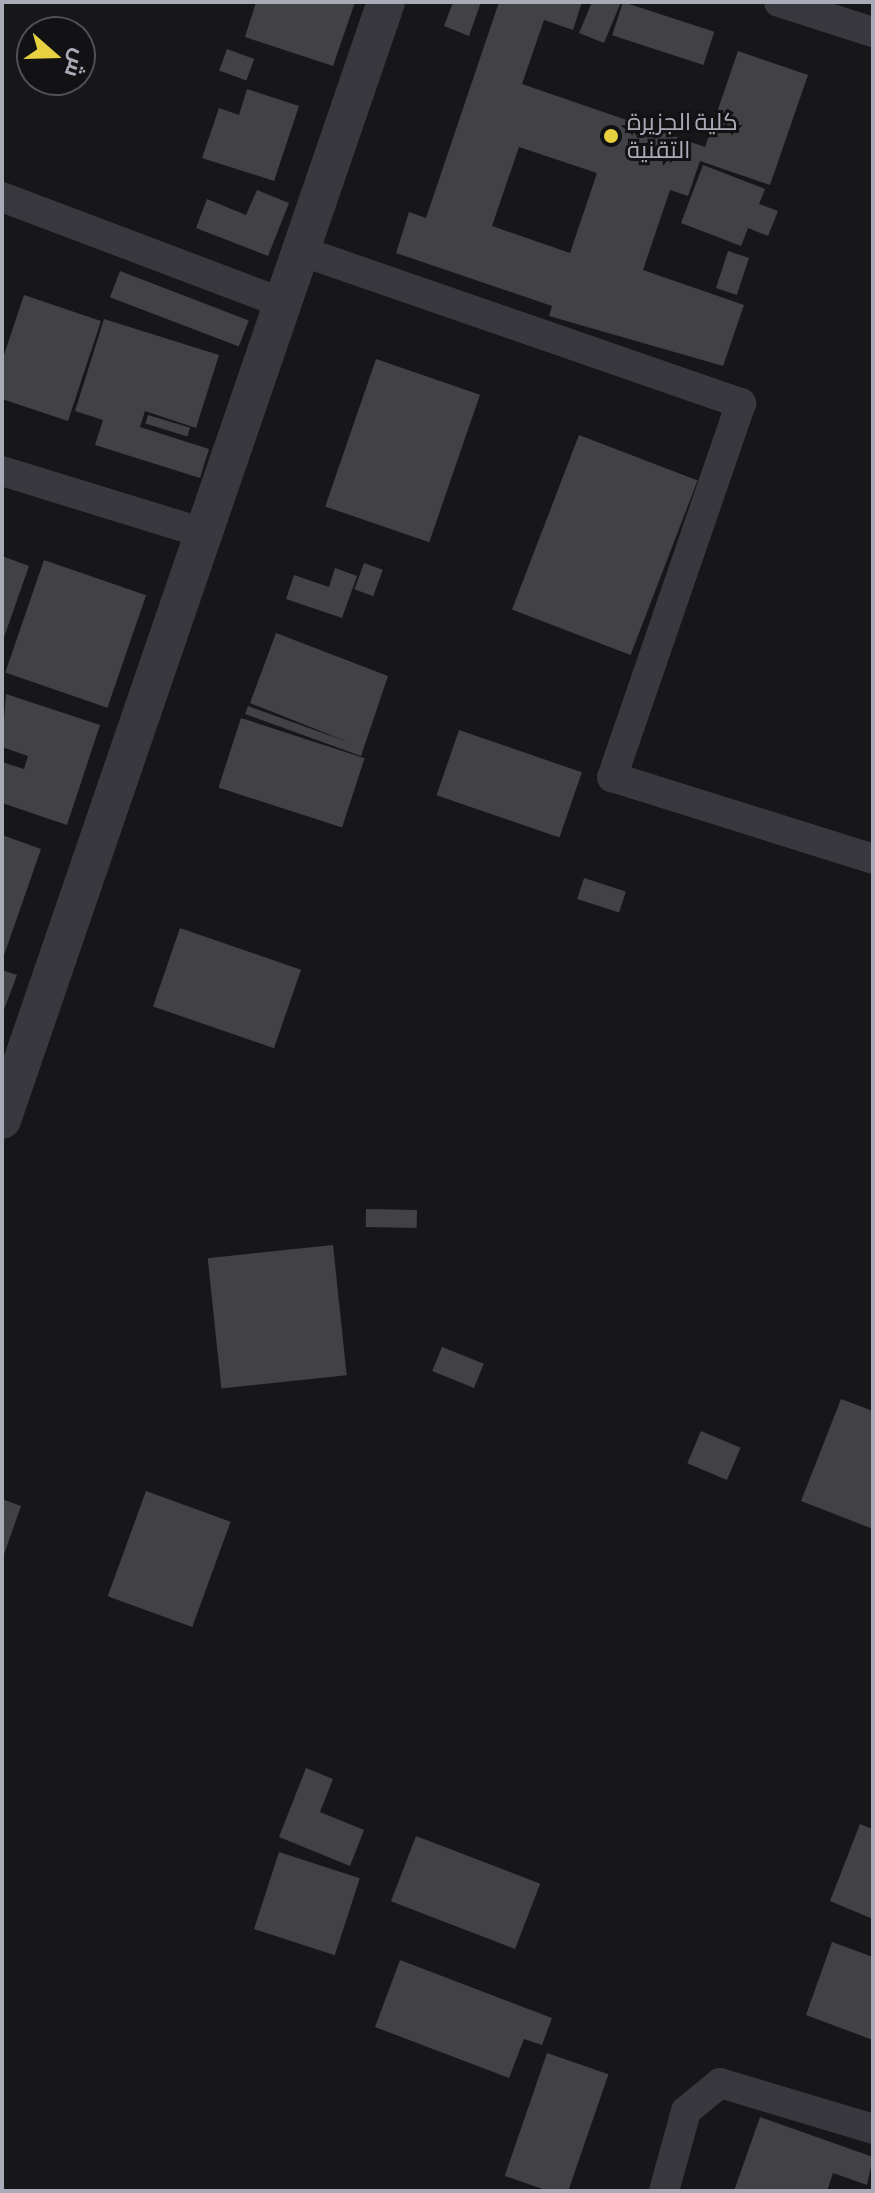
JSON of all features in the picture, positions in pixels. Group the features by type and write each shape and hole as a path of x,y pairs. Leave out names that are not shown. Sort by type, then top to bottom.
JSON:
{"street":[{"path":"2,1120 386,2"},
{"path":"779,2 873,32"},
{"path":"2,197 283,303"},
{"path":"301,251 741,403 612,777 873,859"},
{"path":"2,471 204,533"},
{"path":"664,2191 686,2111 720,2083 873,2129"}],"building":[{"path":"256,2 355,2 333,66 245,37"},
{"path":"453,2 481,2 469,36 444,26"},
{"path":"499,2 582,2 573,30 544,20 522,84 705,147 738,51 808,75 770,185 700,161 688,196 670,190 643,270 744,305 723,366 549,316 552,306 396,253 409,212 426,218","holes":["519,147 597,173 570,253 492,226"]},
{"path":"592,2 621,2 604,43 579,33"},
{"path":"623,2 714,32 703,65 612,35"},
{"path":"227,49 254,59 246,81 219,71"},
{"path":"247,89 299,106 274,181 202,158 219,108 239,115"},
{"path":"703,165 765,189 759,204 778,211 768,236 748,228 741,246 681,223"},
{"path":"257,190 289,203 268,256 196,228 207,199 246,215"},
{"path":"728,251 749,258 737,295 716,288"},
{"path":"120,271 249,320 239,347 110,297"},
{"path":"24,295 101,321 68,421 2,399 2,361"},
{"path":"104,319 219,355 196,428 145,411 140,427 209,449 200,478 95,445 103,420 75,411"},
{"path":"376,359 480,395 429,542 325,507"},
{"path":"148,415 190,428 187,436 145,424"},
{"path":"579,435 698,481 631,655 512,610"},
{"path":"2,556 29,566 2,643"},
{"path":"44,560 146,595 107,708 5,673"},
{"path":"364,563 383,570 373,596 354,589"},
{"path":"335,568 357,576 342,618 286,599 294,575 329,587"},
{"path":"276,633 388,676 361,756 245,714 248,706 348,742 250,703"},
{"path":"6,694 100,725 67,825 2,803 2,762 24,769 28,756 2,747"},
{"path":"241,718 365,758 342,828 218,787"},
{"path":"459,730 582,772 559,838 437,795"},
{"path":"2,835 41,849 2,961"},
{"path":"584,878 626,892 619,913 577,899"},
{"path":"180,928 301,970 274,1048 153,1006"},
{"path":"2,970 17,975 2,1015"},
{"path":"366,1209 417,1210 417,1228 366,1227"},
{"path":"333,1245 347,1375 221,1388 208,1258"},
{"path":"442,1347 484,1364 474,1388 432,1371"},
{"path":"841,1399 873,1411 873,1529 801,1501"},
{"path":"701,1431 741,1448 727,1480 687,1463"},
{"path":"146,1491 231,1522 192,1627 108,1596"},
{"path":"2,1499 21,1506 2,1560"},
{"path":"306,1768 333,1779 320,1812 364,1830 350,1866 279,1837"},
{"path":"860,1824 873,1829 873,1919 830,1901"},
{"path":"416,1836 540,1884 515,1949 391,1901"},
{"path":"279,1852 360,1878 335,1955 254,1929"},
{"path":"832,1942 873,1957 873,2040 806,2015"},
{"path":"400,1960 552,2018 542,2045 524,2039 509,2078 375,2027"},
{"path":"547,2053 608,2074 568,2191 548,2191 505,2176"},
{"path":"760,2117 873,2157 867,2185 833,2173 827,2191 734,2191"}],"place":[{"name":"كلية الجزيرة التقنية","path":"611,136"}]}
